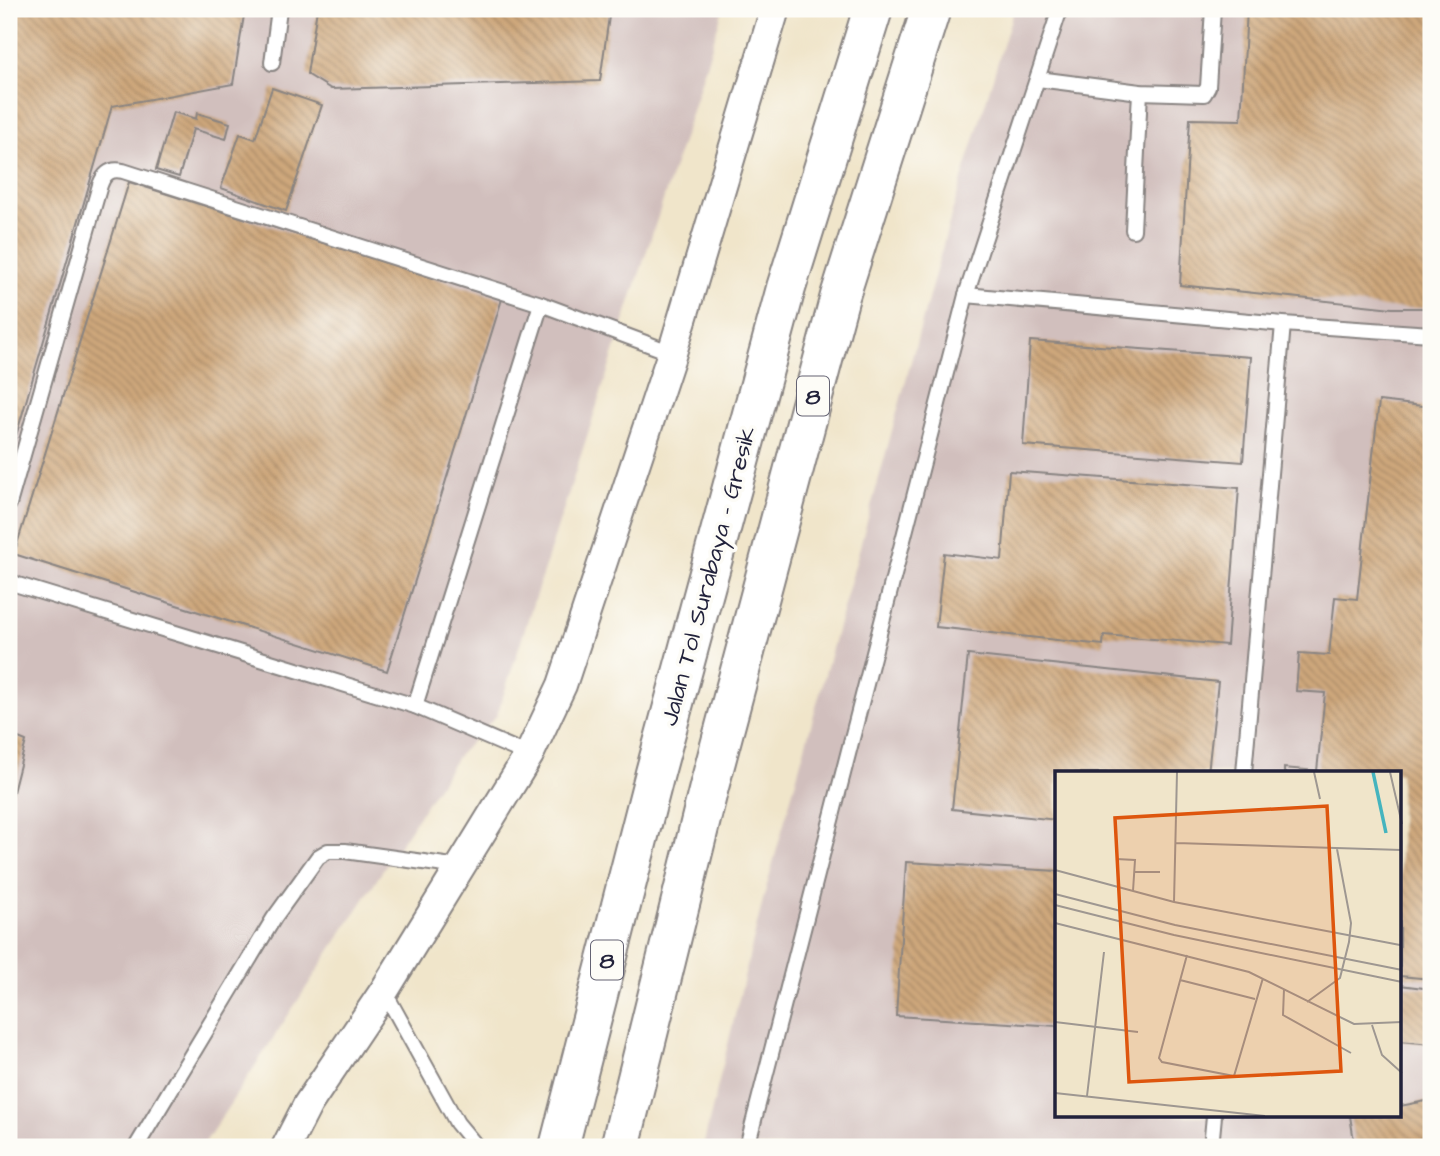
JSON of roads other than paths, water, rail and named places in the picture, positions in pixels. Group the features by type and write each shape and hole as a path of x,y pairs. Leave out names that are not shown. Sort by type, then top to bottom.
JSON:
{"highway":[{"name":"Jalan Tol Surabaya - Gresik","path":"559,1147 655,773 786,288 873,9"},
{"name":"8","path":"620,1147 709,788 840,296 931,9"}],"street":[{"path":"286,1147 308,1104 384,991 529,755 562,685 672,353 775,9"}],"lane":[{"path":"272,63 279,9"},
{"path":"747,1147 966,295 1060,9"},
{"path":"1038,79 1140,92 1203,94 1208,87 1213,9"},
{"path":"1133,229 1140,92"},
{"path":"9,504 100,185 108,172 123,171 541,304 672,353"},
{"path":"966,295 1283,324 1431,334"},
{"path":"415,706 541,304"},
{"path":"1244,771 1283,324"},
{"path":"9,580 415,706 529,755"},
{"path":"136,1147 274,918 318,857 328,851 345,851 459,867"},
{"path":"384,991 457,1124 477,1147"},
{"path":"1211,1147 1214,1118"}]}
